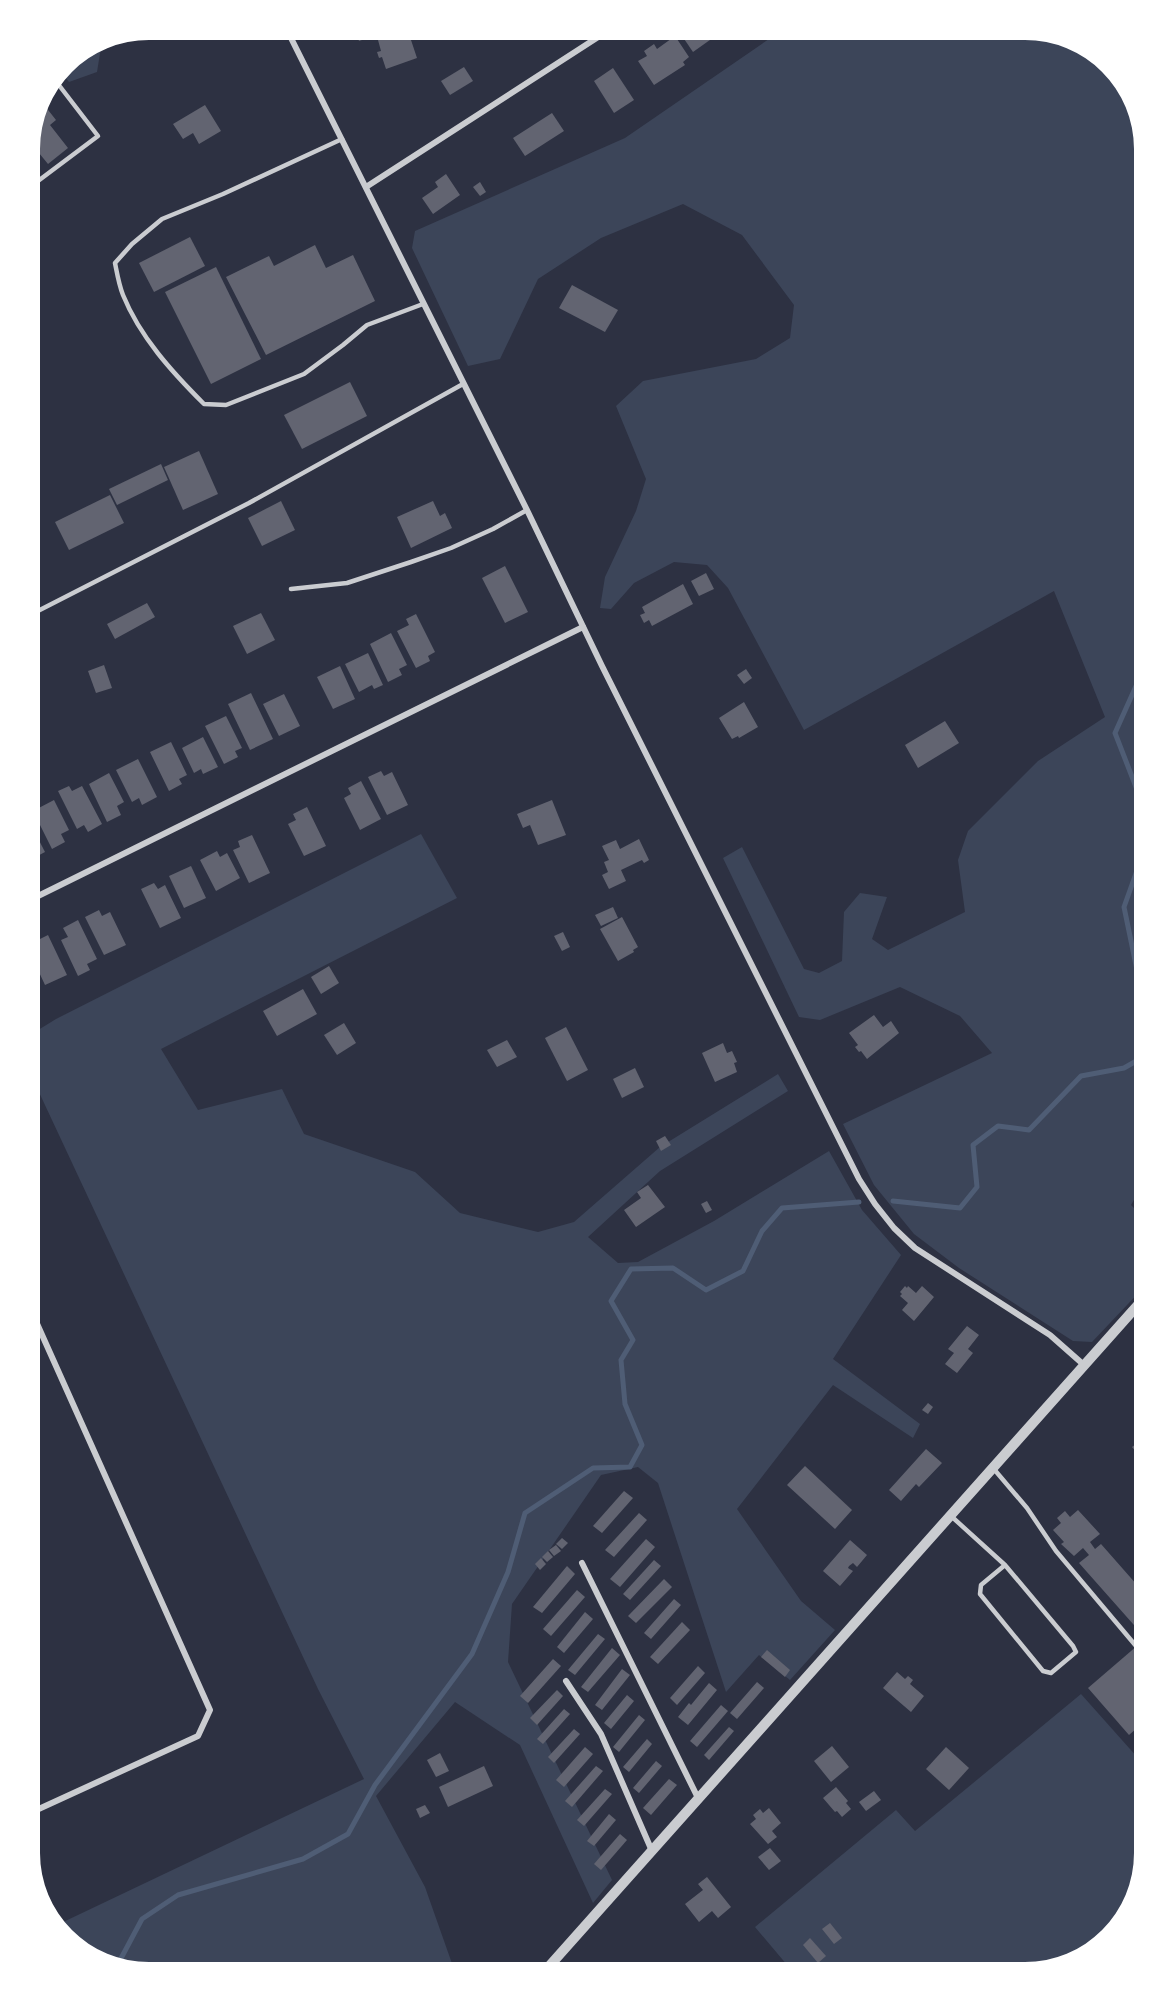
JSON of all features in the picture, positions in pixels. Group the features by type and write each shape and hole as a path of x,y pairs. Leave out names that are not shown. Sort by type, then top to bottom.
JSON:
{"street":[{"path":"292,40 846,1155 876,1204 894,1228 915,1248 1050,1335 1084,1365"},
{"path":"366,187 593,41"},
{"path":"41,895 583,627"},
{"path":"553,1961 1135,1308"},
{"path":"40,1331 210,1710 198,1736 40,1808"},
{"path":"582,1563 698,1798"},
{"path":"566,1681 601,1734 652,1851"}],"lane":[{"path":"41,179 98,136 60,87"},
{"path":"342,139 223,194 162,219 132,243 115,263 122,294 144,334 177,377 204,404 226,405 304,374 367,325 423,304"},
{"path":"41,610 249,503 463,384"},
{"path":"291,589 347,583 390,569 450,548 493,529 527,510"},
{"path":"993,1468 1027,1508 1056,1551 1135,1645"},
{"path":"951,1516 1005,1565 1073,1646 1076,1653 1051,1673 1043,1671 980,1594 981,1585 1005,1565"}],"shaded area":[{"path":"766,41 1032,41 1046,43 1073,52 1097,68 1116,89 1129,115 1135,150 1135,1198 1131,1205 1135,1209 1135,1297 1092,1342 1073,1341 959,1268 914,1234 874,1185 843,1124 992,1053 960,1016 900,987 820,1020 799,1017 723,858 742,847 804,969 819,973 842,961 844,912 860,893 887,897 872,939 888,950 965,912 958,860 968,831 1038,761 1105,717 1054,591 804,730 728,588 707,565 674,562 634,583 611,609 600,608 605,577 636,511 646,479 616,406 643,381 756,359 790,338 794,305 742,235 683,204 601,238 538,279 500,359 468,366 412,248 415,231 625,138"},
{"path":"100,53 97,72 69,82 67,79 78,68"},
{"path":"421,834 457,898 161,1049 198,1110 282,1089 304,1134 415,1172 460,1213 538,1232 574,1222 660,1147 778,1074 788,1091 660,1171 588,1237 618,1263 638,1262 714,1221 829,1151 862,1210 901,1255 833,1359 920,1424 913,1438 833,1385 737,1509 801,1601 835,1630 790,1680 759,1655 726,1692 658,1483 638,1467 601,1475 512,1604 508,1662 612,1880 593,1903 520,1745 455,1702 376,1796 425,1887 451,1961 143,1961 115,1956 102,1950 89,1943 65,1921 364,1779 318,1689 40,1095 40,1029"},
{"path":"1081,1694 1135,1755 1135,1852 1129,1887 1116,1913 1097,1934 1086,1943 1060,1956 1025,1962 784,1962 755,1927 896,1810 915,1831"}],"building":[{"path":"378,40 411,40 417,58 386,69 382,57 379,58 377,52 381,51"},
{"path":"669,41 678,41 689,57 683,62 685,65 654,85 638,61 647,56 644,51 654,44 657,49"},
{"path":"685,41 709,41 693,52"},
{"path":"464,67 473,81 450,95 441,81"},
{"path":"613,68 634,100 614,113 594,81"},
{"path":"205,105 221,131 199,144 193,133 183,139 173,124"},
{"path":"48,110 56,120 50,125 68,148 48,164 41,155 41,136"},
{"path":"552,113 564,131 525,156 513,138"},
{"path":"446,174 460,195 433,214 422,198 438,187 435,182"},
{"path":"480,182 486,192 480,196 473,187"},
{"path":"190,237 205,266 154,292 139,263"},
{"path":"315,245 326,268 353,255 375,301 266,355 226,277 269,256 274,266"},
{"path":"216,267 261,359 211,384 165,292"},
{"path":"572,285 618,310 605,332 559,308"},
{"path":"350,382 367,416 302,449 284,415"},
{"path":"199,451 218,494 183,510 164,467"},
{"path":"161,464 168,480 117,505 109,489"},
{"path":"110,495 124,523 69,550 55,522"},
{"path":"281,501 295,530 262,546 248,518"},
{"path":"433,501 440,516 445,513 452,528 411,548 397,517"},
{"path":"505,566 528,612 505,623 482,578"},
{"path":"706,573 714,589 699,596 691,581"},
{"path":"683,584 693,604 652,626 649,620 644,623 640,615 645,613 642,607"},
{"path":"147,603 155,617 115,639 107,624"},
{"path":"261,613 275,640 247,654 233,626"},
{"path":"416,614 435,652 428,656 430,661 416,668 397,631 409,625 406,619"},
{"path":"391,633 407,665 399,669 402,675 388,682 370,644"},
{"path":"368,653 383,685 374,689 372,685 359,692 345,664"},
{"path":"104,665 112,688 96,693 88,671"},
{"path":"340,666 355,699 333,709 317,677"},
{"path":"746,669 752,678 744,684 737,675"},
{"path":"251,693 273,739 250,750 228,704"},
{"path":"284,694 300,726 279,736 263,704"},
{"path":"744,702 758,727 739,738 738,736 732,739 719,718"},
{"path":"226,716 242,748 235,751 238,757 224,764 205,726"},
{"path":"945,721 959,743 918,768 905,745"},
{"path":"203,737 218,767 203,774 201,769 194,773 182,748"},
{"path":"171,742 187,775 179,779 182,784 169,791 150,752"},
{"path":"138,759 157,797 142,805 139,798 132,802 116,770"},
{"path":"381,771 384,776 392,772 408,805 387,815 368,777"},
{"path":"109,773 124,802 117,806 121,815 107,822 89,784"},
{"path":"361,781 381,819 360,830 344,798 351,794 348,788"},
{"path":"69,786 72,791 82,786 102,824 88,832 84,825 77,829 58,791"},
{"path":"54,800 69,830 61,834 65,842 52,849 41,826 41,807"},
{"path":"552,800 566,835 538,845 530,825 523,828 517,814"},
{"path":"307,807 326,846 304,856 288,824 296,820 293,814"},
{"path":"252,835 270,873 249,883 233,850 240,847 238,841"},
{"path":"639,839 649,860 644,863 642,860 621,870 626,881 609,889 602,875 608,872 604,862 609,860 602,846 616,840 620,849"},
{"path":"41,843 45,852 41,854"},
{"path":"217,851 220,857 227,853 240,878 216,891 200,860"},
{"path":"191,866 206,898 184,908 169,876"},
{"path":"154,883 158,889 165,885 181,918 160,928 141,889"},
{"path":"613,907 618,918 601,926 595,915"},
{"path":"99,910 102,916 110,912 126,945 104,955 85,917"},
{"path":"622,917 638,947 633,950 634,952 618,961 600,929"},
{"path":"78,920 97,959 87,964 90,970 78,976 61,940 68,937 63,928"},
{"path":"563,932 570,947 562,951 554,936"},
{"path":"48,935 67,975 45,985 41,975 41,939"},
{"path":"329,966 339,983 321,994 311,977"},
{"path":"303,989 317,1014 277,1036 263,1011"},
{"path":"874,1015 883,1027 891,1021 899,1033 867,1059 855,1047 858,1045 849,1033"},
{"path":"344,1023 356,1043 337,1055 324,1035"},
{"path":"566,1027 588,1070 567,1081 545,1038"},
{"path":"507,1040 517,1057 497,1067 487,1050"},
{"path":"723,1043 727,1053 732,1051 737,1062 734,1063 737,1072 715,1082 702,1053"},
{"path":"635,1068 644,1087 622,1098 613,1079"},
{"path":"665,1136 671,1145 661,1151 656,1141"},
{"path":"648,1185 665,1207 636,1227 624,1210 641,1198 637,1192"},
{"path":"707,1201 712,1210 706,1213 701,1204"},
{"path":"905,1286 916,1293 922,1286 934,1297 914,1321 902,1310 908,1303 900,1296"},
{"path":"967,1326 979,1335 968,1349 973,1353 957,1373 945,1364 954,1353 948,1349"},
{"path":"928,1403 933,1407 928,1414 922,1410"},
{"path":"926,1449 942,1463 919,1487 916,1484 901,1501 889,1490"},
{"path":"805,1466 852,1510 835,1529 787,1485"},
{"path":"624,1491 633,1498 602,1533 593,1526"},
{"path":"1078,1510 1100,1534 1090,1542 1095,1549 1101,1544 1135,1583 1135,1626 1079,1563 1089,1555 1083,1548 1074,1556 1061,1544 1064,1542 1053,1530 1061,1523 1057,1518 1065,1511 1070,1517"},
{"path":"639,1513 647,1520 614,1557 605,1550"},
{"path":"562,1538 568,1543 562,1549 556,1544"},
{"path":"646,1539 655,1547 620,1587 610,1579"},
{"path":"850,1540 867,1555 857,1567 853,1563 849,1566 848,1568 853,1571 840,1586 823,1571"},
{"path":"556,1545 561,1551 554,1556 549,1550"},
{"path":"548,1551 553,1557 547,1562 542,1557"},
{"path":"541,1558 546,1564 540,1570 535,1564"},
{"path":"654,1560 661,1566 630,1600 623,1594"},
{"path":"567,1566 575,1574 542,1613 533,1607"},
{"path":"664,1579 672,1587 636,1623 628,1616"},
{"path":"577,1590 585,1597 551,1636 543,1629"},
{"path":"674,1599 681,1605 651,1639 644,1633"},
{"path":"585,1612 593,1619 564,1653 557,1647"},
{"path":"682,1622 690,1630 658,1664 650,1657"},
{"path":"598,1634 605,1639 575,1675 568,1670"},
{"path":"612,1648 620,1655 588,1692 581,1687"},
{"path":"1135,1648 1135,1730 1129,1735 1088,1688"},
{"path":"767,1650 790,1670 785,1677 761,1657"},
{"path":"553,1659 561,1666 528,1703 520,1696"},
{"path":"698,1666 705,1673 677,1705 670,1698"},
{"path":"622,1669 630,1675 602,1710 595,1705"},
{"path":"897,1672 905,1679 908,1676 913,1680 910,1684 924,1696 911,1712 883,1688"},
{"path":"757,1682 764,1688 737,1719 730,1713"},
{"path":"709,1683 717,1690 688,1725 678,1717"},
{"path":"557,1690 563,1696 537,1725 530,1718"},
{"path":"627,1695 634,1701 611,1729 604,1723"},
{"path":"721,1705 728,1711 697,1747 690,1741"},
{"path":"564,1709 570,1714 543,1744 537,1739"},
{"path":"639,1715 645,1720 619,1752 613,1747"},
{"path":"729,1727 734,1731 709,1760 704,1755"},
{"path":"574,1729 580,1734 554,1763 548,1757"},
{"path":"647,1739 652,1744 629,1772 623,1767"},
{"path":"832,1746 849,1767 831,1782 814,1761"},
{"path":"585,1747 593,1754 564,1787 556,1780"},
{"path":"946,1747 969,1768 949,1790 926,1769"},
{"path":"440,1753 449,1771 436,1777 427,1760"},
{"path":"656,1761 662,1766 639,1793 633,1788"},
{"path":"484,1766 493,1786 448,1807 439,1787"},
{"path":"596,1766 603,1771 572,1807 565,1801"},
{"path":"669,1779 677,1785 651,1815 643,1808"},
{"path":"836,1787 848,1801 846,1803 851,1809 842,1817 823,1798"},
{"path":"605,1789 612,1794 584,1826 577,1820"},
{"path":"874,1791 881,1800 866,1811 859,1802"},
{"path":"425,1805 430,1813 420,1818 416,1809"},
{"path":"769,1808 781,1823 772,1831 777,1837 768,1844 750,1824 756,1819 753,1815 760,1809 763,1813"},
{"path":"609,1814 616,1820 594,1846 587,1841"},
{"path":"620,1834 627,1840 601,1870 594,1864"},
{"path":"770,1848 781,1861 769,1870 758,1857"},
{"path":"707,1877 731,1907 718,1918 712,1911 699,1922 685,1904 703,1890 698,1884"},
{"path":"830,1923 842,1938 834,1944 822,1929"},
{"path":"810,1938 826,1956 817,1962 803,1945"}],"waterway":[{"path":"1135,688 1115,733 1135,784"},
{"path":"1135,876 1124,907 1135,960"},
{"path":"893,1201 960,1208 977,1187 973,1145 998,1126 1029,1130 1081,1076 1124,1068 1135,1062"},
{"path":"122,1957 142,1919 178,1895 303,1859 348,1834 375,1785 472,1654 508,1572 525,1513 593,1468 630,1467 642,1445 625,1404 621,1360 633,1340 611,1301 631,1269 673,1268 706,1290 743,1271 762,1231 782,1208 859,1202"}]}
